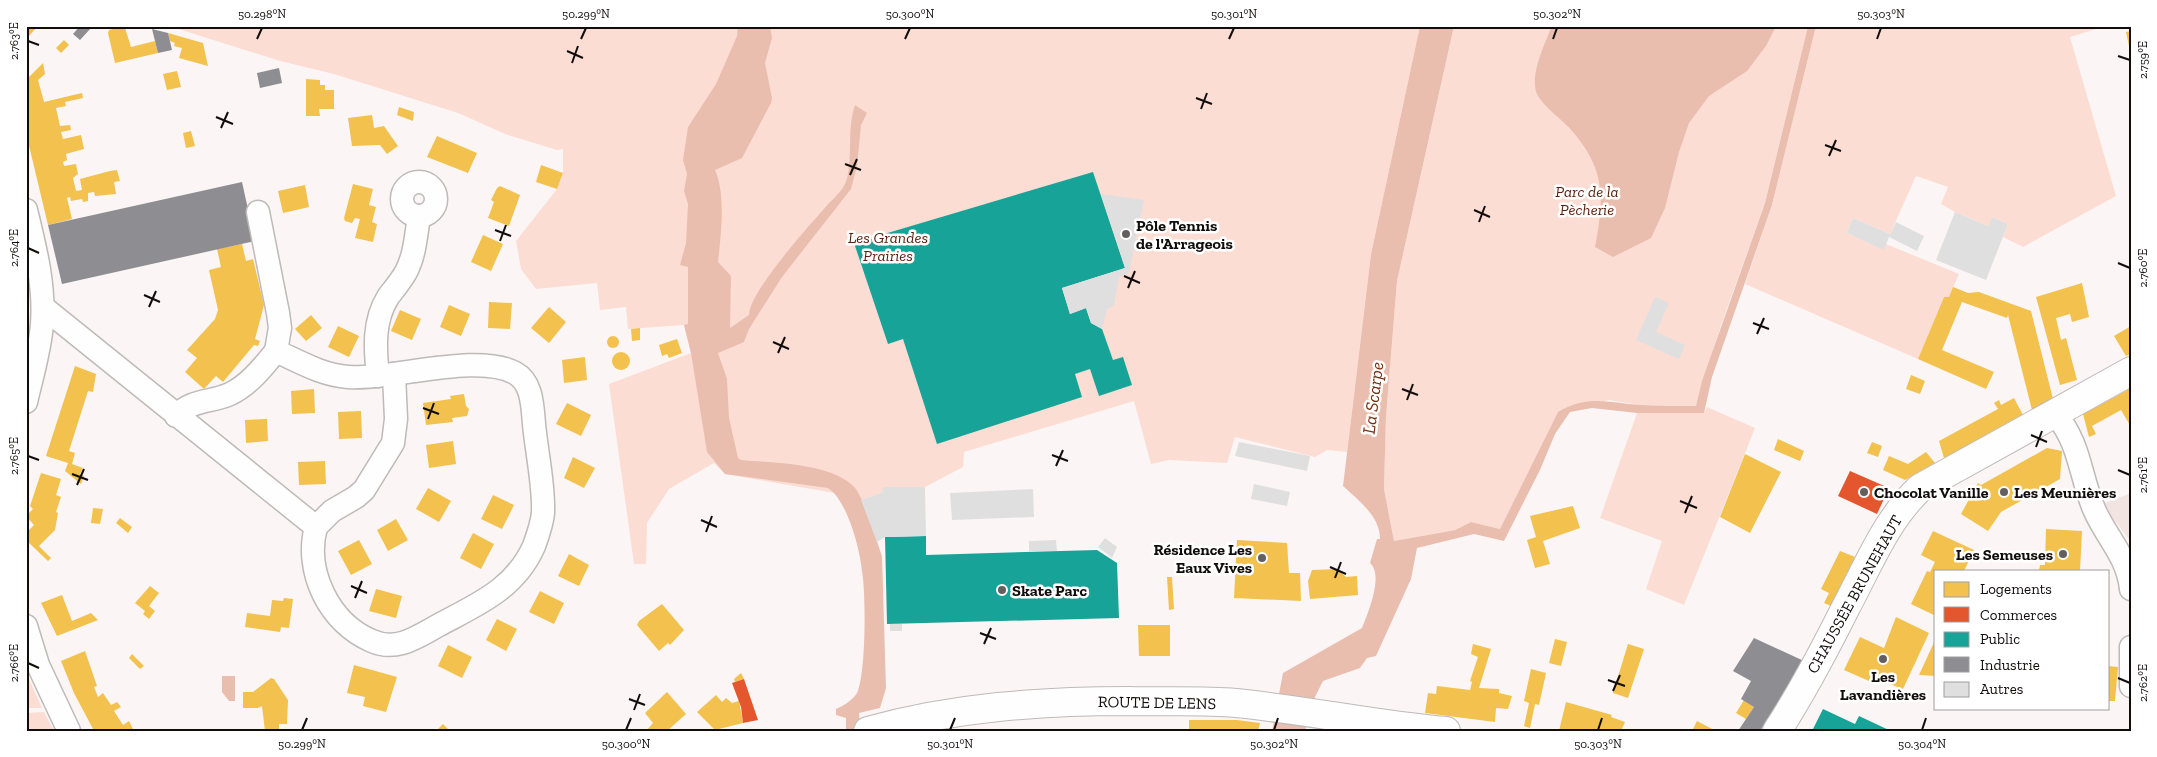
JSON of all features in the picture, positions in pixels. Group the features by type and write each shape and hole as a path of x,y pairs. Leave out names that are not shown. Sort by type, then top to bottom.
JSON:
{"main road":[{"name":"CHAUSSÉE BRUNEHAUT","path":"1777,731 1823,652 1880,540 1904,504 1920,488 2131,371"},
{"name":"ROUTE DE LENS","path":"868,731 912,719 974,708 1092,701 1235,703 1401,727 1446,731"}],"street":[{"path":"26,210 38,265 43,307 41,340 26,402"},
{"path":"176,416 190,404 238,390 254,376 276,351 280,328 258,212"},
{"path":"276,351 324,373 349,377 386,375 469,366 493,366 516,373 527,386 530,394 542,514 537,538 525,563 510,582 491,597 407,643 386,646 364,638 353,630 326,599 320,588 313,562 312,548 316,527 332,511 364,490 393,443 396,419 386,375 375,347 378,319 411,260 418,216"},
{"path":"43,307 316,527"},
{"path":"2055,414 2072,438 2094,510 2125,561 2131,588"},
{"path":"26,626 38,664 69,731"},
{"path":"2131,647 2131,686"}],"shaded area":[{"path":"2131,493 2131,542 2112,517 2105,503"}],"green space":[{"name":"Les Grandes Prairies","path":"169,26 1420,26 1371,254 1347,452 1327,450 1315,457 1235,437 1227,463 1169,460 1151,464 1134,401 964,452 963,467 925,487 883,487 883,492 861,500 858,493 852,496 725,474 714,463 669,489 647,523 646,564 634,564 609,384 691,353 684,325 628,329 626,307 600,310 597,283 536,289 521,269 516,241 557,189 563,173 563,149 557,150 505,134 458,113 334,74 280,61"},
{"name":"Parc de la Pècherie","path":"1454,26 1808,26 1765,203 1721,325 1696,407 1639,405 1609,400 1558,413 1500,529 1471,522 1455,530 1394,541 1384,489 1386,416 1397,281"},
{"path":"1816,26 2106,26 2070,37 2116,196 2023,247 2003,237 2008,224 1992,217 1988,226 1955,212 1941,204 1948,187 1916,176 1890,234 1853,218 1847,233 1884,249 1886,244 1959,274 1949,297 1944,297 1918,359 1745,284 1772,205"},
{"path":"1707,407 1755,428 1684,605 1646,589 1662,541 1600,518 1637,413 1704,413"},
{"path":"26,677 29,679 42,708 26,708"},
{"path":"44,712 53,729 26,731 26,713"}],"water":[{"path":"738,26 770,26 772,38 765,63 772,98 742,158 715,170 721,191 722,203 718,262 731,276 730,328 749,315 751,305 768,277 845,184 848,176 851,125 855,105 867,113 861,125 857,166 851,189 782,277 749,329 744,342 718,353 727,379 729,418 738,458 741,460 801,466 832,473 855,488 866,511 882,556 886,688 880,708 859,713 860,731 846,731 846,718 836,715 836,709 848,702 857,693 864,652 865,615 862,571 859,550 847,514 835,494 828,488 725,474 707,452 691,353 684,325 688,324 688,267 680,265 686,243 688,204 684,191 687,174 683,160 688,127 716,84 737,36"},
{"name":"La Scarpe","path":"1420,26 1454,26 1397,281 1386,416 1384,489 1394,541 1455,530 1471,522 1500,529 1558,412 1569,406 1589,401 1599,401 1641,405 1696,406 1702,381 1765,203 1808,26 1816,26 1772,205 1712,377 1704,413 1637,413 1592,408 1570,412 1555,434 1540,470 1504,541 1474,534 1417,548 1411,579 1376,656 1367,658 1360,668 1323,681 1315,697 1305,731 1272,731 1283,673 1362,628 1374,594 1376,576 1370,563 1377,539 1380,539 1379,531 1373,516 1343,486 1371,254"},
{"path":"1553,26 1776,26 1766,46 1747,71 1709,96 1689,123 1679,152 1665,208 1651,238 1613,257 1595,247 1601,200 1600,186 1592,160 1573,132 1541,101 1535,89 1538,63"},
{"path":"222,676 235,676 235,701 229,701 222,692"}],"building: Logements":[{"path":"26,26 38,26 28,37"},
{"path":"123,26 131,47 155,41 158,53 115,63 108,33 109,30"},
{"path":"2131,31 2131,45 2129,46 2126,32"},
{"path":"168,33 203,43 208,66 179,58 182,48 174,46 175,43 170,41"},
{"path":"64,40 69,45 61,53 56,48"},
{"path":"43,63 45,74 38,80 44,102 82,93 83,98 65,102 66,106 56,108 60,126 70,125 71,130 61,132 63,139 81,135 84,149 66,154 67,160 63,162 64,166 76,164 78,174 73,178 76,191 82,190 80,179 110,171 117,170 120,181 114,182 116,194 95,196 94,192 88,193 88,201 83,202 82,199 71,201 70,197 67,198 72,219 48,225 26,133 26,80"},
{"path":"177,71 181,87 167,90 163,74"},
{"path":"306,79 320,80 320,85 325,85 325,90 334,90 334,109 319,109 320,116 306,116"},
{"path":"399,107 414,112 413,121 397,115"},
{"path":"372,115 374,128 384,126 398,146 387,154 380,145 352,146 348,118"},
{"path":"191,131 195,146 186,148 183,133"},
{"path":"437,136 477,153 468,173 427,157"},
{"path":"541,165 563,173 557,189 536,182"},
{"path":"353,184 373,189 369,205 376,207 372,222 377,224 373,242 355,238 360,219 355,218 352,223 345,221 344,218"},
{"path":"305,185 309,207 283,213 278,191"},
{"path":"500,186 520,195 509,226 488,218 494,202 491,200"},
{"path":"483,235 503,244 491,271 471,262"},
{"path":"242,244 246,261 253,259 264,305 255,339 260,341 258,346 254,345 223,382 216,376 204,389 185,372 197,358 187,350 215,319 218,310 209,270 221,267 217,249"},
{"path":"2082,283 2089,317 2072,322 2070,314 2056,318 2061,340 2066,338 2077,380 2060,385 2036,297"},
{"path":"1953,287 1968,293 1979,292 2031,311 2053,399 2032,410 2008,315 2007,318 1962,302 1942,350 1994,372 1986,389 1918,359 1944,297 1949,297"},
{"path":"489,302 512,303 510,329 488,328"},
{"path":"449,305 470,314 461,336 440,327"},
{"path":"549,307 566,322 549,343 531,328"},
{"path":"400,310 421,319 412,340 391,331"},
{"path":"311,315 322,328 306,341 295,329"},
{"path":"338,326 359,336 349,357 328,347"},
{"path":"2131,326 2131,354 2126,356 2114,336"},
{"path":"640,328 640,340 632,341 631,329"},
{"path":"611,336 615,336 619,342 615,348 611,348 607,344 607,340"},
{"path":"677,339 682,353 669,358 667,354 662,356 659,345"},
{"path":"621,352 627,355 630,361 627,367 621,370 615,367 612,361 615,355"},
{"path":"585,357 587,380 564,383 562,360"},
{"path":"75,366 96,374 93,392 88,391 69,451 75,453 72,464 83,468 80,474 84,476 81,484 65,471 68,463 46,456"},
{"path":"1911,375 1925,381 1920,394 1906,389"},
{"path":"2131,388 2131,427 2121,410 2092,426 2096,434 2089,437 2083,414"},
{"path":"314,389 315,413 292,414 291,391"},
{"path":"464,394 466,406 469,409 467,416 452,418 453,422 426,425 423,403 451,399 450,396"},
{"path":"2014,398 2023,415 1944,458 1939,441 1998,409 1994,403 1999,400 2001,405"},
{"path":"567,403 591,415 581,436 556,424"},
{"path":"361,411 362,438 339,439 338,412"},
{"path":"267,419 268,441 246,443 245,420"},
{"path":"1778,439 1804,451 1800,461 1774,450"},
{"path":"453,441 456,464 429,468 426,445"},
{"path":"1872,442 1882,446 1878,457 1867,453"},
{"name":"Les Meunières","path":"2047,448 2062,451 2060,479 2001,512 1988,531 1961,514 1978,483 1981,485"},
{"path":"1926,452 1935,463 1905,480 1883,470 1889,456 1908,464"},
{"path":"1745,454 1781,472 1750,533 1720,517"},
{"path":"573,457 595,468 584,488 564,478"},
{"path":"325,461 326,484 299,485 298,462"},
{"path":"41,473 61,479 56,495 61,497 56,512 58,513 55,530 39,546 51,558 48,561 26,540 26,533 34,525 26,516 33,509 30,506"},
{"path":"428,488 451,501 439,522 416,509"},
{"path":"493,495 514,505 502,529 481,519"},
{"path":"1573,506 1580,528 1543,541 1550,564 1535,568 1527,540 1536,537 1530,516"},
{"path":"93,508 103,509 100,524 91,523"},
{"path":"120,518 132,527 128,533 116,523"},
{"path":"396,519 408,540 388,551 377,530"},
{"name":"Les Semeuses","path":"2046,529 2082,531 2080,570 2039,570 2040,565 2045,565"},
{"path":"1933,531 1974,550 1964,570 1934,570 1934,615 1911,604 1927,571 1930,572 1935,562 1921,555"},
{"path":"473,533 494,544 481,569 460,558"},
{"path":"359,540 372,564 351,575 338,551"},
{"name":"Résidence Les Eaux Vives","path":"1237,540 1287,543 1289,573 1300,573 1301,601 1234,598"},
{"path":"1840,551 1855,557 1831,606 1824,603 1829,593 1821,589"},
{"path":"569,554 589,565 579,586 558,576"},
{"path":"1337,569 1346,577 1357,576 1358,595 1310,599 1308,581 1312,570"},
{"path":"1167,577 1172,577 1174,609 1169,610"},
{"path":"150,586 159,593 149,606 155,611 149,619 143,614 145,611 135,603"},
{"path":"376,589 402,596 396,618 369,611"},
{"path":"540,591 564,603 554,624 529,612"},
{"path":"62,595 72,621 91,613 98,620 57,636 41,603"},
{"path":"284,598 293,599 289,628 281,627 280,632 245,627 247,613 270,616 272,600 283,601"},
{"path":"662,604 684,630 670,645 668,643 659,651 637,625 639,621"},
{"name":"Les Lavandières","path":"1896,617 1929,633 1903,689 1871,677 1869,681 1844,670 1860,637 1884,648"},
{"path":"497,619 517,629 506,651 486,640"},
{"path":"1138,625 1170,625 1170,656 1139,656"},
{"path":"1555,639 1567,642 1561,666 1549,663"},
{"path":"1934,642 1934,676 1919,675"},
{"path":"1473,644 1491,649 1479,688 1499,689 1499,693 1512,696 1508,709 1496,708 1495,722 1425,713 1428,693 1436,694 1437,686 1470,690 1472,682 1470,681 1478,657 1471,654"},
{"path":"1628,644 1644,649 1628,698 1613,693"},
{"path":"448,645 472,657 462,678 438,666"},
{"path":"85,651 97,686 94,687 98,697 103,693 111,705 117,702 121,707 114,711 123,725 129,721 134,731 94,731 74,693 61,661"},
{"path":"132,654 144,666 140,669 129,658"},
{"path":"354,665 397,677 386,712 363,706 365,697 347,693"},
{"path":"2110,666 2118,667 2115,701 2110,701"},
{"path":"1531,669 1546,673 1539,705 1535,704 1530,728 1524,726 1529,703 1524,701"},
{"path":"741,673 744,679 735,682 734,679"},
{"path":"271,678 274,679 288,700 287,724 279,724 279,731 265,731 262,706 258,708 243,708 243,692 253,692"},
{"path":"667,692 686,714 667,731 646,731 653,723 645,713"},
{"path":"716,695 722,702 726,698 732,703 739,701 743,723 715,730 697,712"},
{"path":"1744,700 1754,707 1746,719 1736,713"},
{"path":"1566,702 1612,715 1611,717 1625,722 1621,731 1559,731"},
{"path":"1189,720 1237,720 1260,723 1258,731 1189,731"},
{"path":"1697,721 1716,731 1692,731"},
{"path":"443,724 450,731 436,731"}],"building: Commerces":[{"name":"Chocolat Vanille","path":"1850,471 1889,488 1877,514 1838,496"},
{"path":"744,679 758,720 743,723 741,707 732,683"}],"building: Public":[{"path":"1093,172 1125,268 1062,288 1070,314 1086,308 1091,323 1102,329 1113,360 1123,357 1132,385 1099,396 1090,369 1075,374 1082,397 937,444 903,339 888,344 854,243"},
{"name":"Skate Parc","path":"926,536 926,555 1097,550 1117,563 1119,618 887,624 885,537"},
{"path":"1823,709 1855,724 1859,716 1891,731 1812,731"}],"building: Industrie":[{"path":"80,26 91,28 80,40 73,34"},
{"path":"152,29 168,33 172,50 158,53"},
{"path":"279,68 282,83 260,88 257,73"},
{"path":"242,182 255,241 62,284 48,225"},
{"path":"1754,638 1804,661 1760,731 1738,731 1754,707 1741,699 1751,681 1733,671"}],"building: Autres":[{"name":"Pôle Tennis de l'Arrageois","path":"1101,194 1144,200 1129,273 1119,277 1114,306 1107,309 1102,329 1091,323 1086,308 1070,314 1062,288 1125,268"},
{"path":"1955,212 1988,226 1992,217 2008,224 1986,280 1936,260"},
{"path":"1853,218 1890,234 1896,222 1924,236 1917,251 1889,237 1884,250 1847,233"},
{"path":"1655,297 1669,303 1656,332 1685,345 1679,359 1636,340"},
{"path":"1239,442 1310,456 1307,471 1235,456"},
{"path":"1254,484 1290,492 1287,506 1251,499"},
{"path":"883,487 925,487 926,536 885,537 877,542 861,500 883,492"},
{"path":"1033,489 1034,517 952,520 950,493"},
{"path":"1105,538 1117,547 1112,558 1098,547"},
{"path":"1056,540 1057,551 1029,551 1029,541"},
{"path":"890,624 902,624 902,631 890,631"}],"place":[{"name":"Pôle Tennis de l'Arrageois","path":"1126,234"},
{"name":"Chocolat Vanille","path":"1864,492"},
{"name":"Les Meunières","path":"2004,492"},
{"name":"Les Semeuses","path":"2063,554"},
{"name":"Résidence Les Eaux Vives","path":"1262,558"},
{"name":"Skate Parc","path":"1002,590"},
{"name":"Les Lavandières","path":"1883,659"}]}
